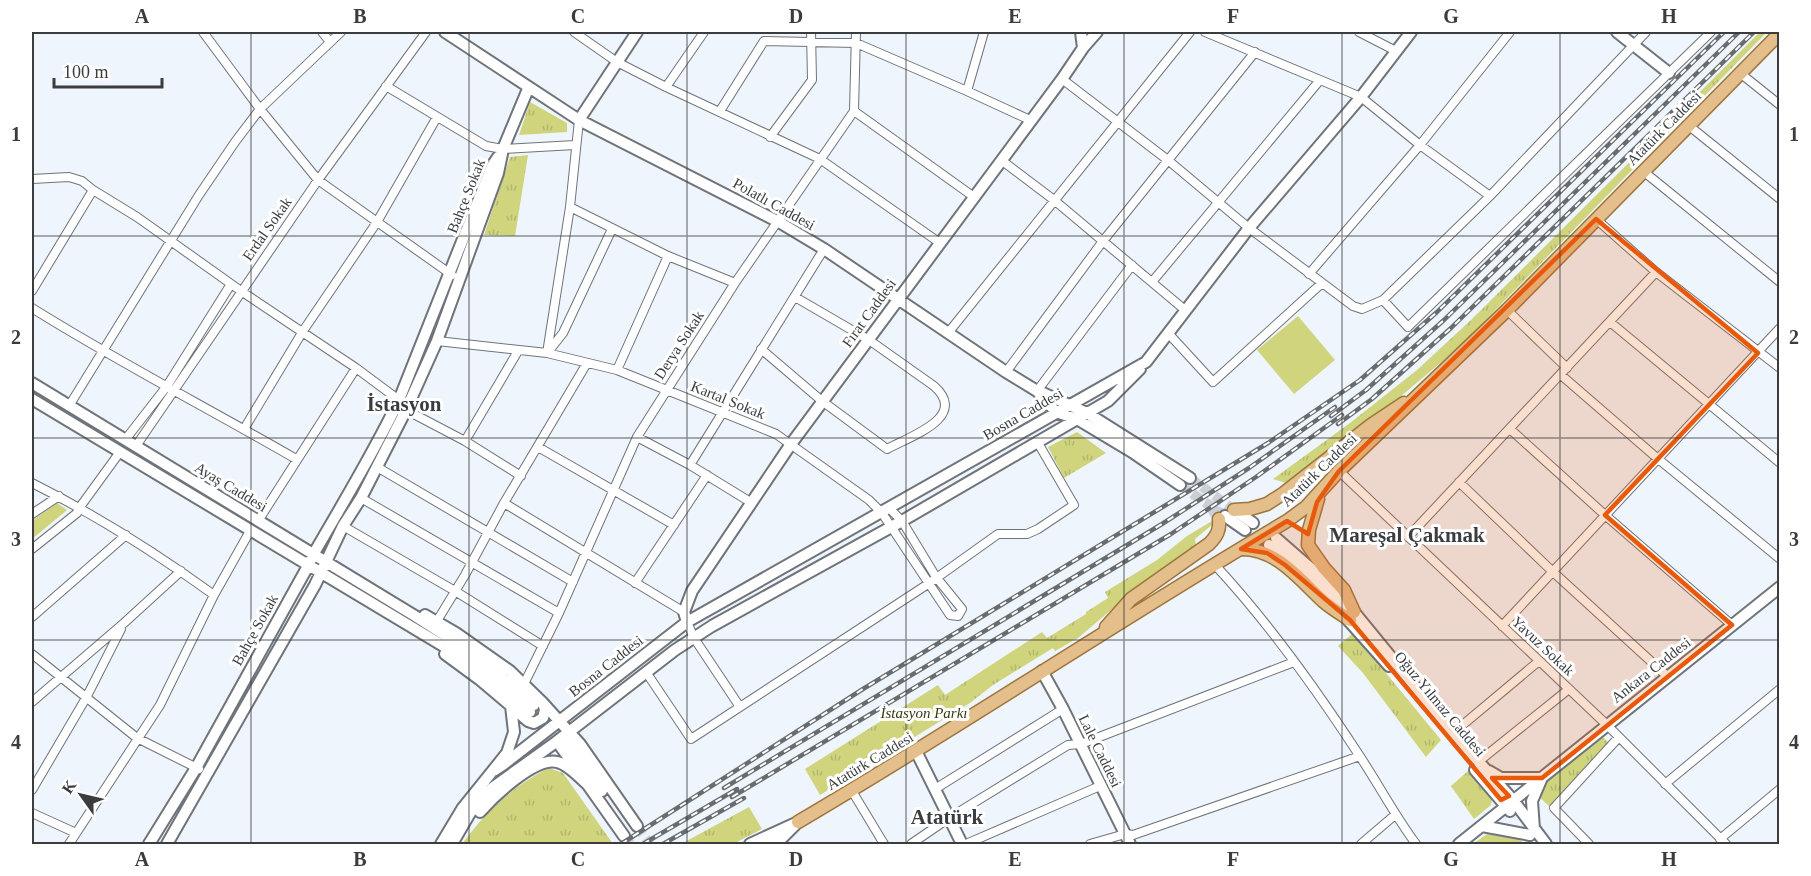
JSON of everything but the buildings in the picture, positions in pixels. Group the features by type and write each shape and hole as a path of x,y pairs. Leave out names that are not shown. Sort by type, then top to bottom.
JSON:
{"main road":[{"name":"Atatürk Caddesi","path":"798,822 852,791 1306,507 1339,471 1506,310 1779,33"},
{"path":"1102,633 1131,598 1209,544 1216,537 1226,515 1267,504 1389,411 1420,393"},
{"path":"1308,545 1312,517 1323,490"},
{"path":"1287,521 1302,533 1324,568 1344,590 1352,616"},
{"path":"1241,549 1255,549 1267,553 1285,565 1326,603 1352,616"}],"street":[{"path":"204,32 260,109 318,180 454,276"},
{"path":"321,32 330,42"},
{"path":"69,406 199,195 260,109 341,32"},
{"name":"Erdal Sokak","path":"136,446 318,180 426,32"},
{"name":"Polatlı Caddesi","path":"445,32 579,120 779,222 824,249 1037,391 1056,412 1077,419 1132,452 1180,485"},
{"path":"574,32 617,62 820,159 940,243"},
{"path":"547,353 570,207 579,120 638,32"},
{"path":"666,87 704,32"},
{"path":"770,137 812,80 811,32"},
{"path":"856,32 854,111 974,197"},
{"path":"967,90 983,32"},
{"path":"1081,32 1083,48"},
{"name":"Fırat Caddesi","path":"686,617 692,591 791,444 1097,32"},
{"path":"948,333 1190,32"},
{"path":"1204,32 1360,97 1420,145 1490,196"},
{"path":"1359,32 1396,51"},
{"name":"Bosna Caddesi","path":"452,844 470,813 492,788 562,741 587,718 694,638 1088,414 1118,394 1146,362 1249,228 1360,97 1411,32"},
{"path":"1309,274 1420,145 1510,32"},
{"path":"1617,32 1670,73"},
{"path":"1062,79 1169,161 1249,228 1353,306 1362,309 1383,300 1490,196 1646,32"},
{"path":"1383,300 1408,327 1711,32"},
{"path":"720,111 764,41 856,43 967,90 1030,120"},
{"path":"1006,372 1103,241 1255,52"},
{"path":"1740,73 1779,105"},
{"path":"1152,282 1320,80"},
{"path":"386,86 486,146 503,149 575,145"},
{"name":"Bahçe Sokak","path":"149,844 196,768 313,555 368,462 399,400 454,276 498,173 503,149 528,88"},
{"name":"Derya Sokak","path":"524,684 559,613 637,437 735,283 854,111"},
{"path":"244,429 303,331 377,222 437,117"},
{"path":"1688,125 1779,199"},
{"path":"1001,160 1054,200 1185,310"},
{"path":"1643,171 1779,282"},
{"path":"32,179 69,177 82,181 356,368 399,400 406,410 465,441 521,476"},
{"path":"32,291 93,190"},
{"path":"570,207 668,256 735,283"},
{"path":"1596,219 1656,272 1779,368"},
{"path":"547,353 563,333 612,229"},
{"path":"690,465 824,249"},
{"path":"617,370 668,256"},
{"path":"1132,265 1037,391 1088,414 1190,478"},
{"path":"1408,537 1656,272"},
{"name":"Bahçe Sokak","path":"167,844 324,568 343,526 361,498 406,410 437,341 454,276"},
{"path":"1168,333 1213,382 1322,283"},
{"path":"125,440 166,386 231,284"},
{"path":"762,348 822,401 887,449 934,424 944,416 946,404 944,394 869,339 795,297"},
{"path":"32,308 296,459"},
{"path":"1506,310 1567,368"},
{"path":"1610,322 1779,464"},
{"path":"1502,626 1779,328"},
{"name":"Kartal Sokak","path":"437,341 547,353 617,370 776,434 902,521 936,577 962,609 958,616 950,615 928,584"},
{"path":"465,441 518,351"},
{"name":"Bosna Caddesi","path":"495,770 560,722 686,617 886,511 1146,362"},
{"path":"437,621 587,363"},
{"path":"258,520 356,368"},
{"path":"1561,375 1779,559"},
{"name":"Ayaş Caddesi","path":"32,383 258,520 313,555 324,568 413,621"},
{"name":"Ayaş Caddesi","path":"32,399 308,566 324,568"},
{"path":"1108,401 1107,420 1112,429"},
{"path":"1510,429 1732,625"},
{"path":"637,437 690,465 752,503"},
{"path":"646,672 691,739 928,584 998,534 1027,534 1074,505 1038,442"},
{"path":"538,447 674,525"},
{"path":"32,549 77,513 120,452"},
{"path":"376,467 573,582"},
{"name":"Yavuz Sokak","path":"1339,471 1607,725 1723,842"},
{"path":"635,583 707,475"},
{"path":"1459,482 1667,676"},
{"path":"32,483 80,507 126,535 181,570 214,595"},
{"path":"32,514 59,496"},
{"path":"361,498 559,613"},
{"path":"504,503 686,617 694,638 740,706"},
{"path":"886,511 890,527 928,584"},
{"path":"1226,515 1249,526"},
{"path":"343,526 455,591 543,646"},
{"path":"69,844 160,705 214,595 250,531"},
{"path":"32,617 126,535"},
{"path":"1272,542 1352,616"},
{"path":"1215,565 1251,603 1294,662 1360,756 1395,815 1416,844"},
{"path":"32,702 124,623 181,570"},
{"name":"Ankara Caddesi","path":"1459,844 1482,826 1507,801 1542,777 1779,587"},
{"path":"413,621 426,615 501,664 524,684 542,734 580,744"},
{"name":"Oğuz Yılmaz Caddesi","path":"1352,616 1480,765 1507,801"},
{"name":"Oğuz Yılmaz Caddesi","path":"1352,616 1507,801"},
{"path":"413,621 419,636 479,679 511,706 534,710 560,722 562,741 570,769"},
{"path":"413,621 482,660 534,710"},
{"path":"32,790 86,698 124,623"},
{"path":"32,654 137,738 208,774"},
{"path":"1453,733 1539,661"},
{"path":"912,844 949,818 1068,745 1081,744 1294,662"},
{"name":"Lale Caddesi","path":"1042,671 1081,744 1127,839"},
{"path":"1537,844 1532,832 1532,801 1542,777 1501,778 1480,765 1569,689"},
{"path":"1665,784 1779,689"},
{"path":"441,844 462,809 507,753 512,742 511,706"},
{"path":"935,789 1063,709"},
{"path":"587,718 580,736 580,744 627,833"},
{"path":"1589,844 1554,808 1619,737"},
{"path":"562,741 596,796 604,816 627,833"},
{"path":"562,741 627,833"},
{"path":"916,751 964,844 1100,786"},
{"path":"1090,844 1127,839 1360,756"},
{"path":"458,844 488,803 536,766 549,761 557,762 570,769 587,784"},
{"path":"1723,842 1779,789"},
{"path":"852,791 884,844"},
{"path":"1507,801 1532,832 1546,844"},
{"path":"32,813 76,832"},
{"path":"1361,844 1395,815"},
{"path":"750,844 798,822"},
{"path":"771,844 782,838 798,822"},
{"path":"1482,826 1532,832"}],"highlighted area":[{"path":"1596,219 1758,353 1605,515 1732,625 1542,778 1492,778 1509,796 1501,800 1350,620 1285,565 1267,553 1241,549 1287,521 1308,534 1317,502 1339,471"}],"green space":[{"path":"1760,32 1767,32 1459,347 1400,397 1286,483 1273,479 1350,423 1417,370 1471,320"},
{"path":"530,102 567,123 567,132 519,135"},
{"path":"528,155 515,236 484,235 510,157"},
{"path":"1298,316 1335,360 1294,394 1257,350"},
{"path":"1077,432 1106,453 1064,478 1048,447"},
{"path":"57,503 67,510 32,539 32,521"},
{"name":"İstasyon Parkı","path":"1212,521 1213,524 1195,539 1196,545 1124,599 1078,638 1055,651 1053,648 993,685 970,703 820,795 805,769 938,685 945,695 1042,632 1047,638 1108,598 1105,592 1157,560 1187,536"},
{"path":"1353,633 1441,740 1426,757 1363,673 1338,646"},
{"path":"1601,735 1609,743 1550,807 1538,796 1541,787"},
{"path":"549,768 563,773 613,844 462,844 501,801 523,783"},
{"path":"1468,771 1492,799 1491,805 1474,819 1451,786"},
{"path":"749,807 762,829 733,844 681,844"},
{"path":"1487,834 1517,836 1524,844 1473,844"}],"tunnel":[{"path":"1190,478 1234,510"},
{"path":"1180,485 1225,516"},
{"path":"1212,507 1219,519"},
{"path":"534,705 566,741"},
{"path":"530,712 561,747"},
{"path":"637,826 650,844"},
{"path":"624,836 631,844"}],"railway":[{"path":"621,844 863,689 1268,443 1360,380 1437,312 1724,32"},
{"path":"1331,416 1366,390 1444,320 1739,32"},
{"path":"1338,424 1372,399 1451,328 1754,32"},
{"path":"724,788 1162,524 1249,468 1335,407"},
{"path":"732,797 1171,534 1342,415"},
{"path":"643,844 737,789"},
{"path":"663,844 744,798"}],"district":[{"name":"İstasyon","path":"404,404"},
{"name":"Mareşal Çakmak","path":"1407,535"},
{"name":"Atatürk","path":"947,817"}]}
